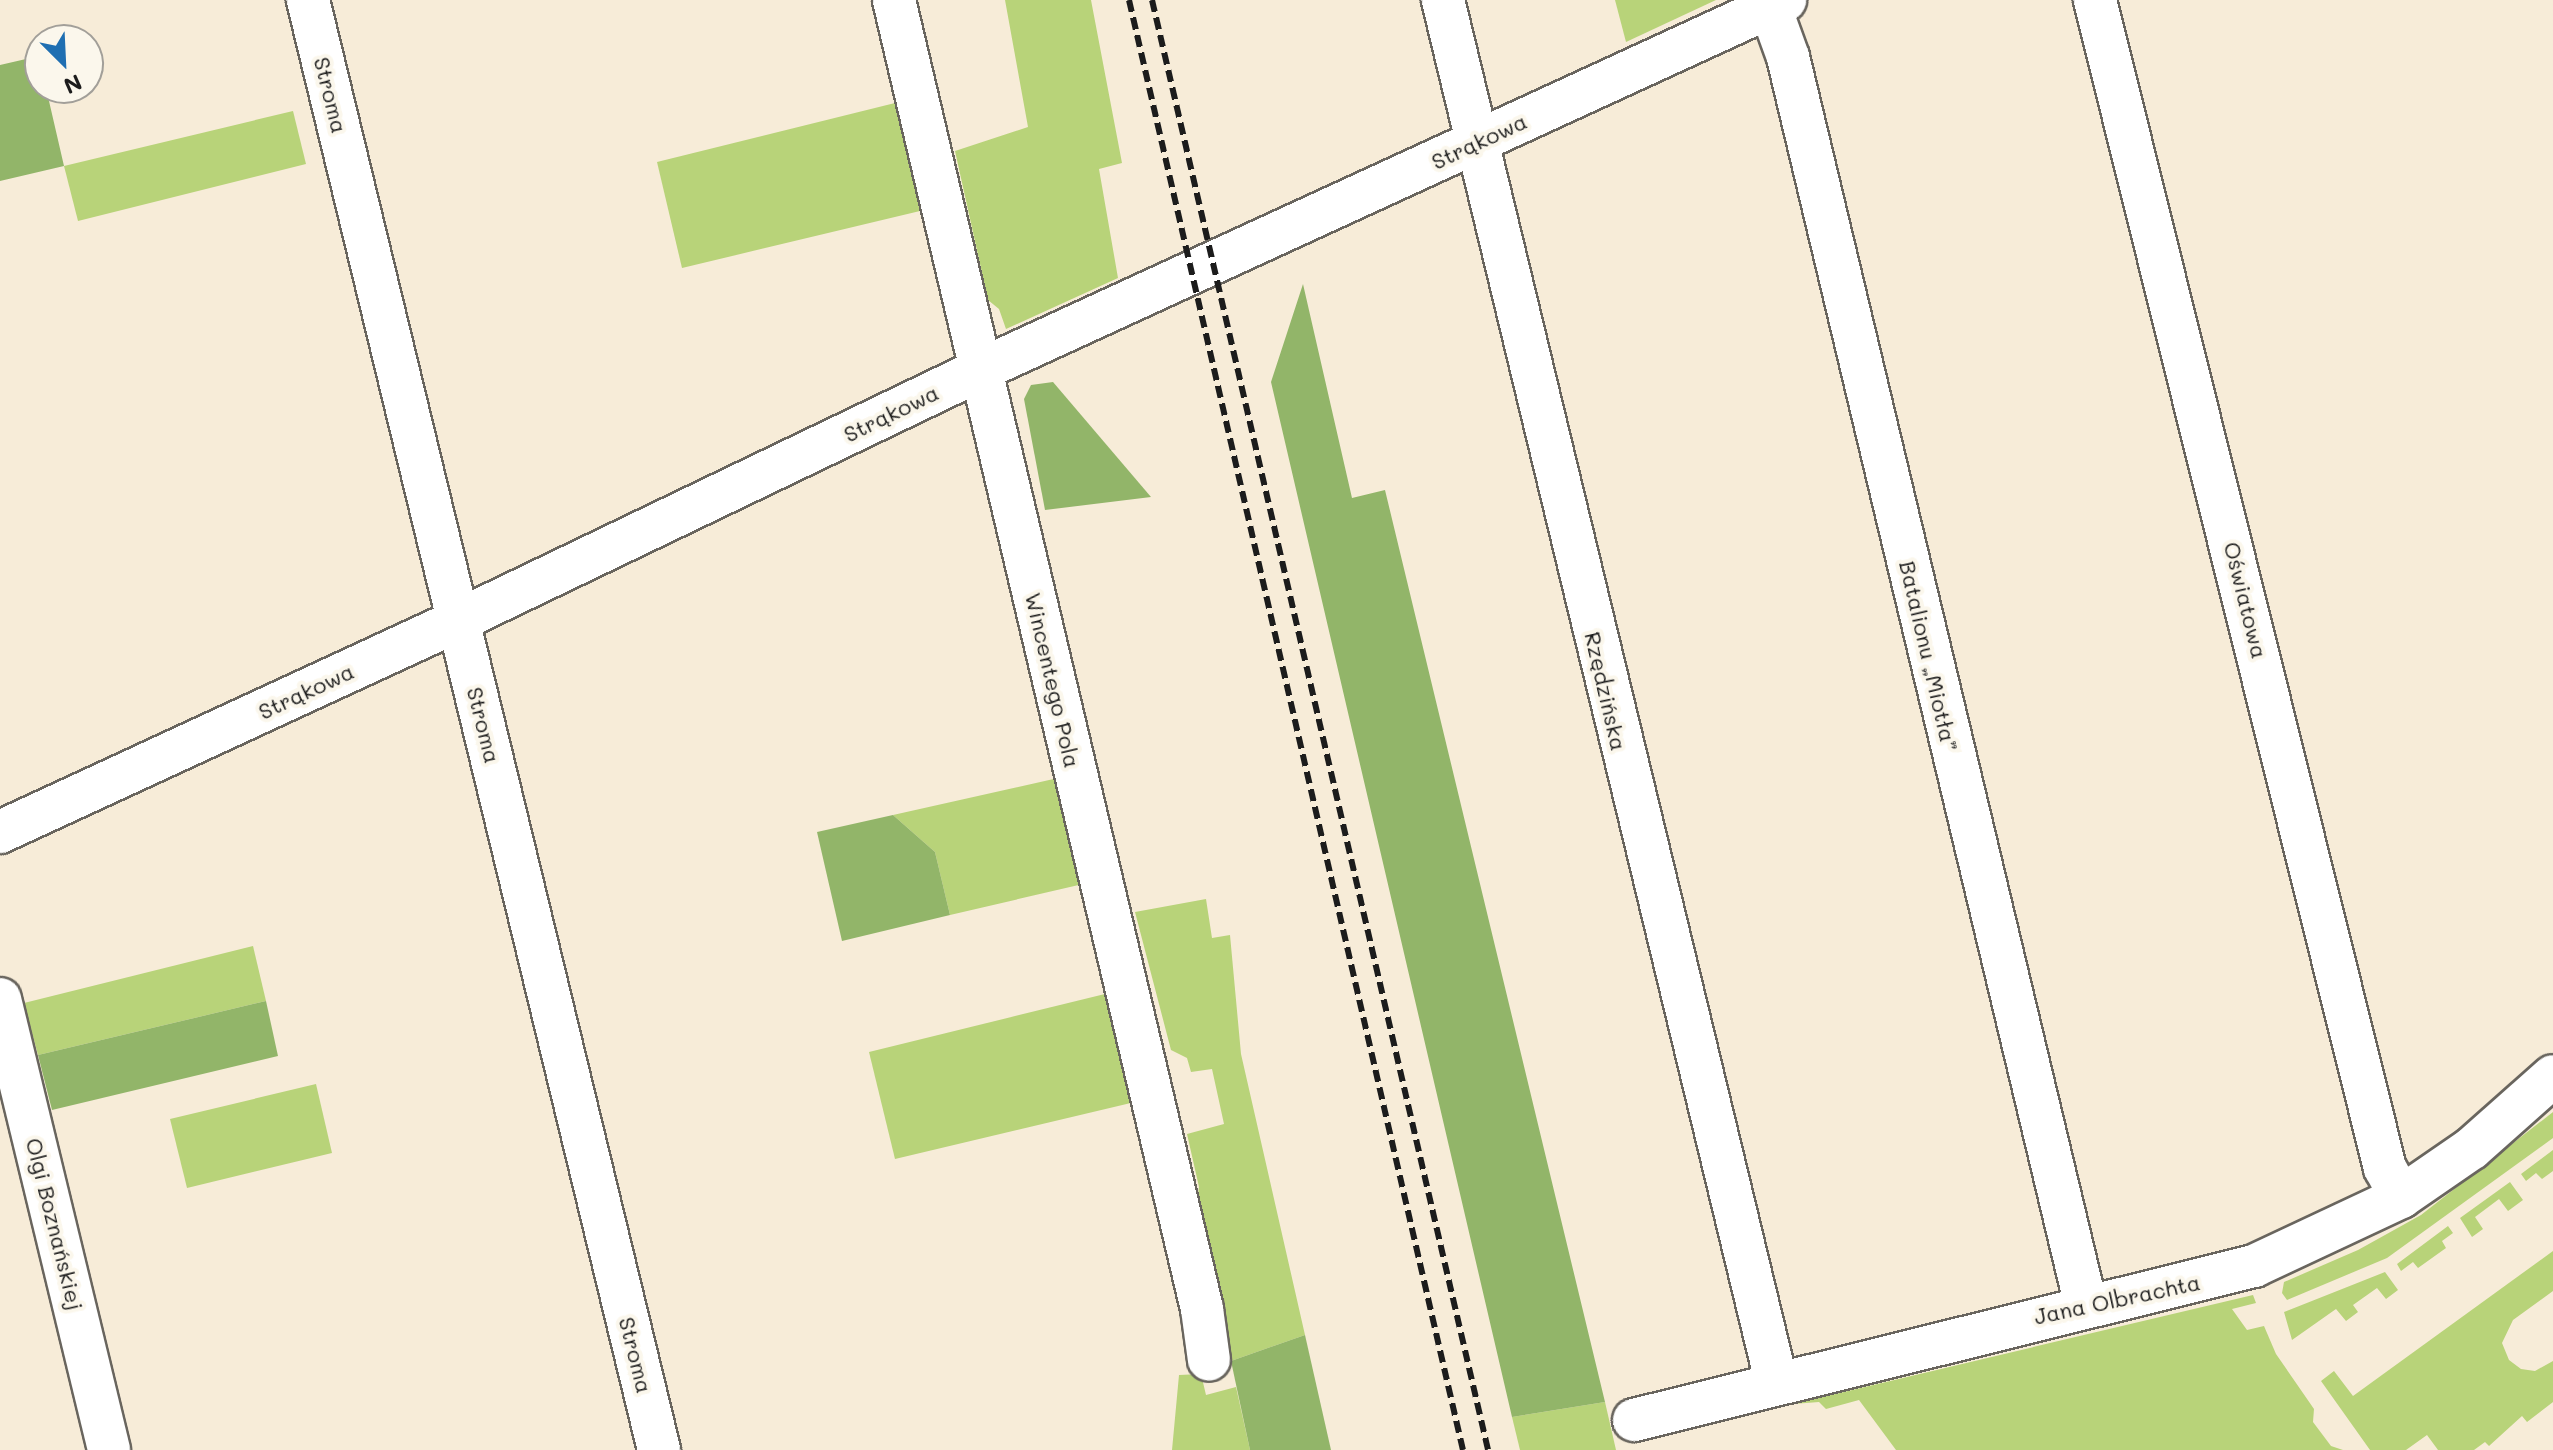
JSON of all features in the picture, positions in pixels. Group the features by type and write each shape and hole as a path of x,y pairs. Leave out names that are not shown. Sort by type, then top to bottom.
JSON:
{"street":[{"name":"Stroma","path":"308,0 659,1450"},
{"name":"Wincentego Pola","path":"894,0 1199,1295 1209,1360"},
{"name":"Rzędzińska","path":"1443,0 1776,1381"},
{"name":"Oświatowa","path":"2095,0 2385,1168 2401,1197"},
{"name":"Strąkowa","path":"0,832 459,620 982,369 1778,4"},
{"name":"Batalionu „Miotła”","path":"1778,4 2086,1306"},
{"name":"Olgi Boznańskiej","path":"0,999 109,1450"},
{"name":"Jana Olbrachta","path":"1634,1420 1776,1381 2254,1266 2401,1197 2472,1148 2553,1076"}],"green space":[{"path":"1005,0 1091,0 1122,163 1099,169 1118,278 1006,329 999,309 988,300 955,151 1028,127"},
{"path":"1615,0 1716,0 1626,42"},
{"path":"24,59 24,104 50,104 64,166 0,181 0,65"},
{"path":"895,103 920,211 682,268 657,162"},
{"path":"293,111 306,164 78,221 64,166"},
{"path":"1303,284 1352,498 1385,490 1605,1402 1512,1417 1271,382"},
{"path":"1053,382 1151,497 1045,510 1024,399 1031,385"},
{"path":"1058,778 1083,884 950,915 935,852 893,815"},
{"path":"893,815 935,852 950,915 842,941 817,832"},
{"path":"1206,899 1212,938 1230,935 1241,1054 1305,1335 1231,1361 1196,1207 1199,1187 1187,1134 1224,1124 1212,1069 1191,1072 1187,1058 1171,1050 1135,912"},
{"path":"253,946 266,1001 38,1055 24,1003"},
{"path":"1109,993 1135,1102 895,1159 869,1052"},
{"path":"266,1001 278,1056 52,1110 38,1055"},
{"path":"316,1084 332,1153 187,1188 170,1119"},
{"path":"2553,1112 2553,1138 2387,1258 2287,1300 2282,1293 2284,1282 2358,1250 2421,1215"},
{"path":"2553,1150 2553,1171 2542,1179 2536,1173 2526,1181 2521,1174"},
{"path":"2510,1182 2523,1200 2508,1211 2499,1199 2475,1217 2483,1229 2472,1237 2460,1218"},
{"path":"2448,1226 2453,1233 2442,1241 2446,1248 2418,1268 2413,1262 2401,1271 2397,1264"},
{"path":"2553,1251 2553,1291 2513,1320 2502,1343 2509,1360 2521,1369 2535,1371 2553,1361 2553,1402 2527,1422 2522,1416 2489,1446 2485,1442 2474,1450 2438,1450 2427,1435 2406,1450 2370,1450 2321,1381 2334,1371 2353,1396"},
{"path":"2385,1272 2398,1290 2386,1299 2377,1288 2353,1305 2358,1312 2346,1321 2336,1309 2292,1340 2284,1312"},
{"path":"2253,1295 2256,1303 2232,1309 2247,1330 2264,1326 2276,1354 2314,1409 2313,1422 2331,1446 2343,1450 1896,1450 1859,1400 1826,1409 1819,1402 1793,1404"},
{"path":"1305,1335 1331,1450 1250,1450 1231,1361"},
{"path":"1201,1374 1206,1395 1236,1387 1250,1450 1172,1450 1179,1375"},
{"path":"1605,1402 1616,1450 1520,1450 1512,1417"}],"railway":[{"path":"1129,0 1463,1450"},
{"path":"1152,0 1488,1450"}]}
